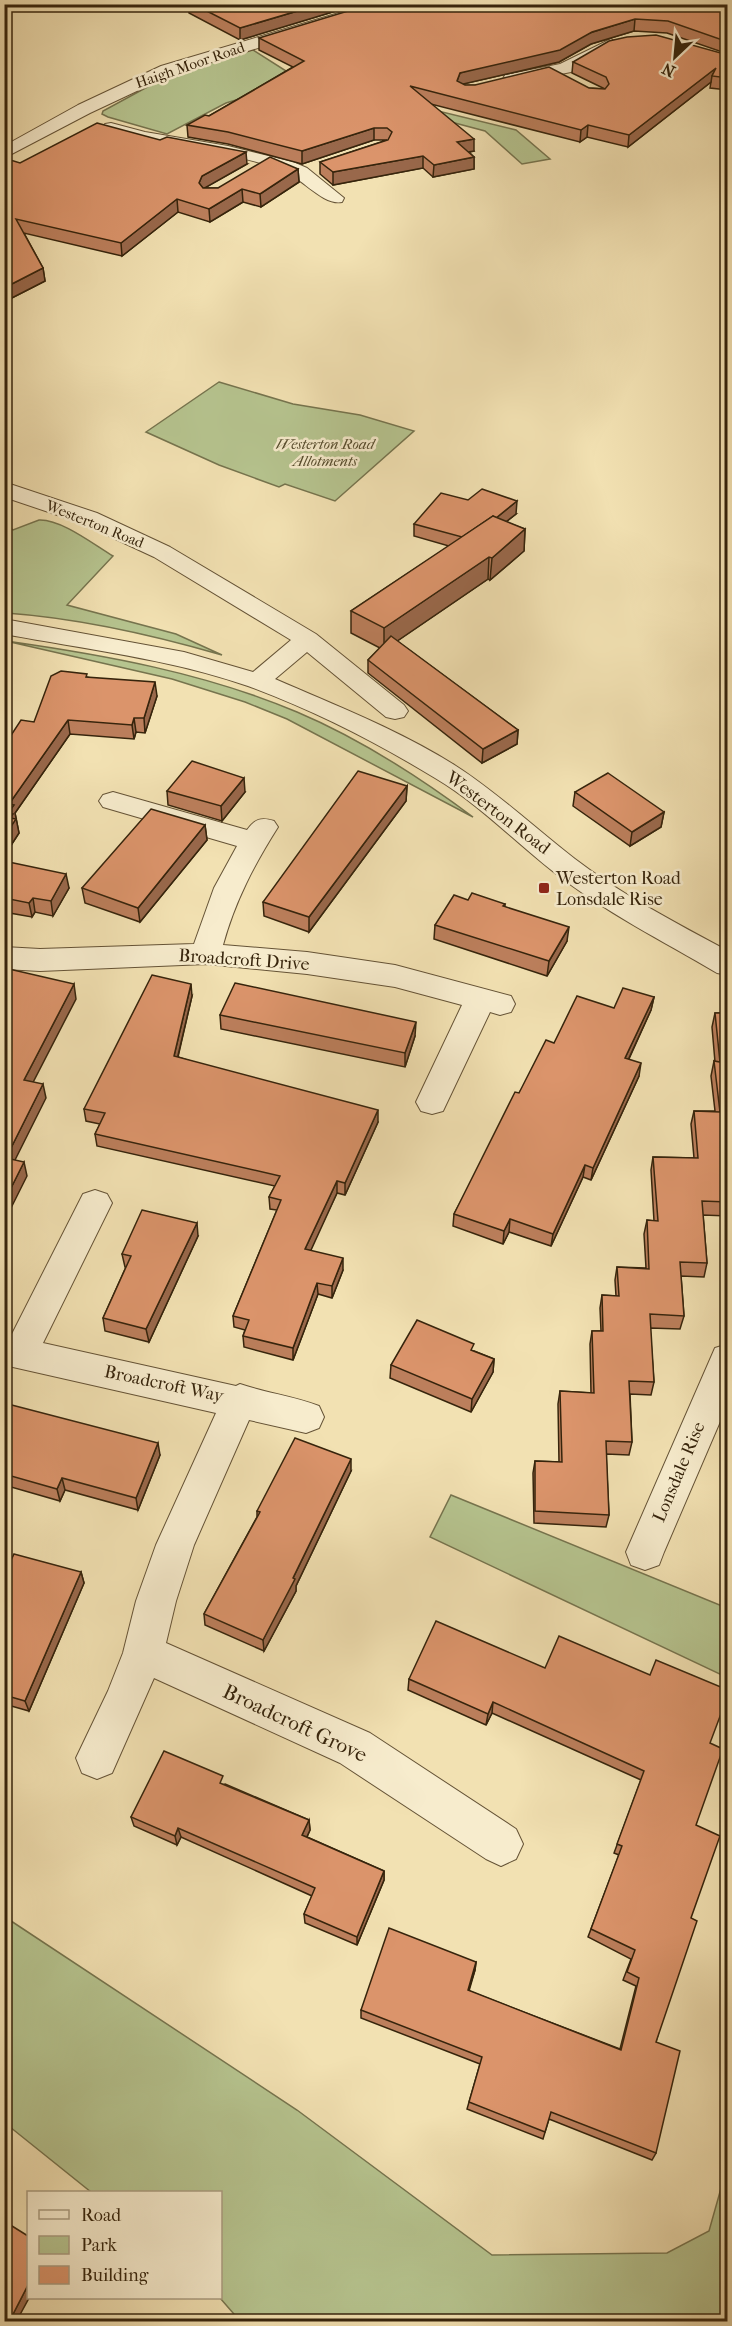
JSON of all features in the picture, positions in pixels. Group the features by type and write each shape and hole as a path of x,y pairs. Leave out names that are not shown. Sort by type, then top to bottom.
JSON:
{"street":[{"name":"Haigh Moor Road","path":"4,153 70,117 167,70 387,4"},
{"path":"493,85 521,76 552,72 576,63 598,49 627,39"},
{"path":"552,72 570,81"},
{"path":"70,117 143,137 228,151 268,161 301,172 335,198"},
{"path":"249,172 268,161"},
{"path":"301,172 324,164"},
{"name":"Westerton Road","path":"4,489 89,518 162,552 306,639 395,711"},
{"name":"Westerton Road","path":"4,626 184,660 257,681 371,730 447,773 519,827 566,867 639,915 728,965"},
{"path":"257,681 306,639"},
{"path":"113,801 259,834 231,882 217,914 206,954"},
{"name":"Broadcroft Drive","path":"4,958 40,960 206,954 307,963 395,976 491,1001 432,1102"},
{"name":"Broadcroft Way","path":"95,1203 13,1351 240,1400 306,1417"},
{"name":"Lonsdale Rise","path":"645,1552 728,1359"},
{"path":"97,1758 125,1700 143,1653 156,1601 175,1545 240,1400"},
{"name":"Broadcroft Grove","path":"143,1653 355,1748 501,1844"}],"green space":[{"path":"250,48 286,71 360,92 516,130 550,159 522,164 485,131 353,96 266,91 226,103 167,134 102,114 103,111 173,73"},
{"name":"Westerton Road Allotments","path":"219,382 293,404 360,415 414,431 335,501 285,484 279,487 219,465 146,432"},
{"path":"39,520 67,528 113,556 67,605 176,634 222,655 115,628 6,613 5,525 13,530"},
{"path":"6,641 154,667 227,686 262,698 321,723 366,746 410,773 473,817 287,719 245,702 172,679"},
{"path":"451,1495 727,1608 727,1681 720,1674 430,1537"},
{"path":"5,1917 297,2110 492,2255 667,2253 709,2231 727,2167 727,2321 240,2321 221,2299 222,2191 90,2191 5,2123"}],"building":[{"path":"193,4 321,4 240,28"},
{"path":"371,4 728,4 728,42 668,21 635,19 592,32 560,50 460,73 457,81 465,85 475,85 549,67 589,88 605,89 609,84 606,77 573,62 609,41 656,35 728,55 728,78 712,76 716,68 629,135 588,125 581,130 410,86 474,139 457,142 474,157 434,165 423,156 333,172 320,162 388,140 392,132 387,128 374,128 302,151 228,132 187,125 205,115 209,116 304,61 259,38"},
{"path":"97,123 160,140 167,137 246,152 202,176 199,183 203,188 218,188 270,157 298,169 260,194 242,189 209,209 177,199 121,243 16,219 43,268 4,288 4,158 20,163"},
{"path":"482,489 517,501 496,518 493,516 462,537 414,524 441,493 468,500"},
{"path":"493,516 525,529 492,558 489,557 384,628 351,611"},
{"path":"391,636 518,730 483,749 368,660"},
{"path":"61,671 87,674 86,677 155,682 144,718 134,718 132,725 68,720 9,804 14,805 8,813 13,814 10,818 16,819 4,837 4,746 21,720 34,722 51,676"},
{"path":"192,761 244,778 221,806 167,791"},
{"path":"358,771 407,786 309,917 263,902"},
{"path":"608,773 664,812 632,832 575,792"},
{"path":"151,809 205,825 138,908 82,888"},
{"path":"4,861 66,874 51,901 33,898 29,903 4,898"},
{"path":"472,893 505,904 503,906 569,927 549,961 435,925 454,895 468,900"},
{"path":"9,969 74,984 24,1080 43,1084 6,1158 24,1162 4,1202 4,976"},
{"path":"152,975 191,984 174,1056 378,1110 345,1183 337,1181 305,1249 343,1258 332,1286 317,1283 293,1348 243,1336 249,1320 233,1316 281,1200 269,1197 280,1176 95,1134 105,1113 84,1109"},
{"path":"235,983 416,1022 405,1053 220,1015"},
{"path":"623,988 654,997 625,1058 641,1063 593,1168 585,1165 553,1234 510,1219 504,1231 454,1214 515,1092 519,1093 546,1040 554,1043 577,996 614,1008"},
{"path":"715,1013 728,1013 728,1202 702,1201 707,1263 680,1262 684,1316 650,1314 654,1382 629,1381 632,1442 606,1441 609,1515 535,1511 535,1461 562,1462 560,1391 594,1393 592,1331 603,1331 602,1295 619,1296 617,1267 649,1269 647,1220 658,1221 653,1157 698,1158 694,1111 720,1112 714,1061 720,1062"},
{"path":"142,1210 197,1223 146,1329 103,1318 131,1256 122,1254"},
{"path":"417,1320 474,1344 471,1350 494,1359 472,1399 391,1365"},
{"path":"4,1403 158,1443 136,1498 62,1478 57,1489 4,1474"},
{"path":"295,1438 351,1459 293,1578 295,1579 263,1640 204,1614 260,1512 257,1511"},
{"path":"14,1554 81,1572 25,1701 4,1695 4,1575"},
{"path":"436,1621 545,1668 559,1636 650,1675 656,1660 728,1690 710,1743 723,1749 696,1825 720,1836 691,1918 697,1921 656,2042 680,2051 656,2153 551,2112 545,2132 469,2102 482,2057 361,2010 389,1928 476,1962 468,1990 621,2050 639,1978 627,1972 635,1950 591,1929 622,1846 617,1844 644,1771 493,1702 488,1714 409,1679"},
{"path":"164,1751 223,1776 220,1783 309,1820 302,1835 384,1871 357,1937 304,1914 315,1888 178,1828 175,1836 131,1817"},
{"path":"4,2221 27,2235 27,2287 9,2322 4,2322"}],"place":[{"name":"Westerton Road Lonsdale Rise","path":"544,888"}]}
